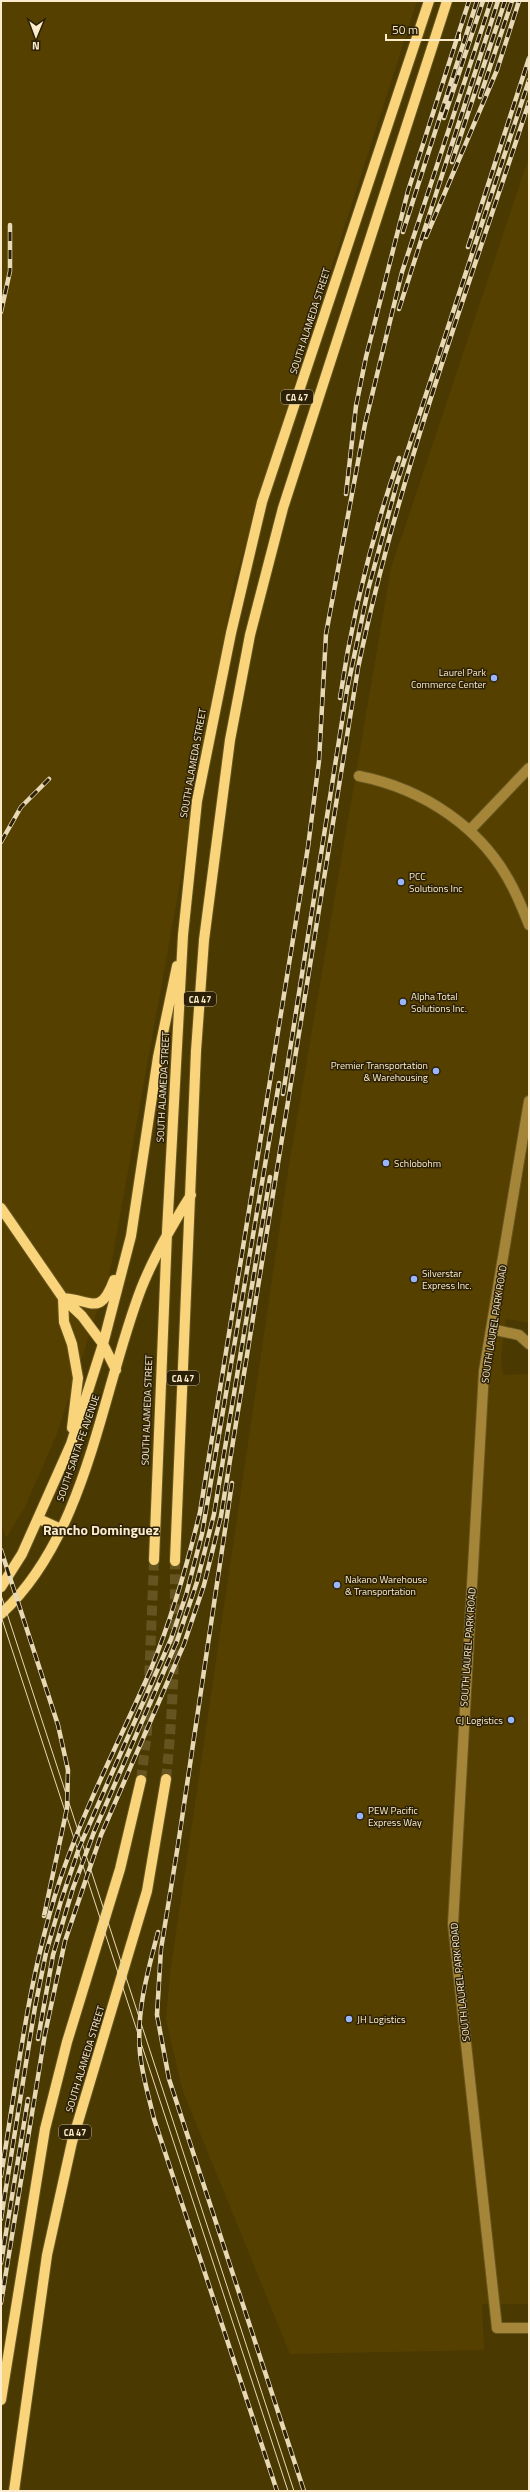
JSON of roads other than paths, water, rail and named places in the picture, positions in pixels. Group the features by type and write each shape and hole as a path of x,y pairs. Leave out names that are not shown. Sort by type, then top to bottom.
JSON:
{"main road":[{"name":"SOUTH ALAMEDA STREET","path":"154,1560 167,1232 183,935 197,801 231,632 262,502 429,1"},
{"name":"CA 47","path":"176,1560 196,1051 204,940 229,748 250,635 283,508 447,1"},
{"path":"63,1298 79,1299 93,1305 100,1304 106,1299 130,1236 158,1057 183,935"},
{"path":"167,1232 191,1195"},
{"path":"1,1208 63,1298 82,1316 103,1344 116,1370"},
{"name":"SOUTH SANTA FE AVENUE","path":"1,1614 13,1603 39,1567 61,1529 80,1485 141,1289 167,1232"},
{"name":"SOUTH SANTA FE AVENUE","path":"1,1587 22,1554 39,1519 71,1444 103,1344 130,1236"},
{"path":"63,1298 64,1322 72,1344 78,1378 71,1444"},
{"path":"39,1519 61,1529"},
{"name":"SOUTH ALAMEDA STREET","path":"14,2491 47,2254 72,2142 147,1891 166,1779"},
{"name":"SOUTH ALAMEDA STREET","path":"1,2400 46,2129 67,2042 126,1848 141,1780"}],"street":[{"path":"470,830 529,768"},
{"path":"359,776 397,787 433,804 470,830 488,850 513,887 529,924"},
{"name":"SOUTH LAUREL PARK ROAD","path":"529,1101 491,1329 484,1382 453,1924 498,2328 529,2328"},
{"path":"491,1329 519,1335 529,1333"},
{"path":"519,1335 529,1344"}],"tunnel":[{"path":"141,1780 147,1732 154,1560"},
{"path":"166,1779 174,1670 175,1561"}],"tram line":[{"path":"1,1595 294,2491"},
{"path":"1,1616 288,2491"}],"railway":[{"path":"346,494 356,406 366,357 408,191 469,1"},
{"path":"403,232 477,1"},
{"path":"444,118 483,1"},
{"path":"1,2176 33,1984 51,1908 72,1845 159,1650 190,1552 200,1512 308,847 319,761 326,634 365,424 402,272 491,1"},
{"path":"399,309 498,1"},
{"path":"452,162 505,1"},
{"path":"480,97 512,1"},
{"path":"426,237 497,70 519,1"},
{"path":"468,247 529,58"},
{"path":"283,1094 347,690 368,590 397,483 529,80"},
{"path":"1,2303 45,2034 65,1941 101,1835 184,1644 204,1585 221,1516 358,668 374,596 393,525 436,383 529,102"},
{"path":"1,312 10,271 10,225"},
{"path":"340,698 350,637 364,576 380,517 399,458"},
{"path":"1,842 21,807 49,779"},
{"path":"1,2219 35,2007 46,1953 61,1901 79,1848 171,1639 186,1595 202,1534 279,1083"},
{"path":"38,2039 53,1955 73,1888 94,1832 177,1641 197,1582 214,1514 270,1177"},
{"path":"232,1483 161,1949 157,2015 169,2079 304,2491"},
{"path":"1,1550 58,1725 68,1770 67,1808 44,1916"},
{"path":"158,1932 150,1961 141,2007 139,2037 144,2078 154,2119 277,2491"},
{"path":"1,2263 28,2099"}],"place":[{"name":"Laurel Park Commerce Center","path":"494,678"},
{"name":"PCC Solutions Inc","path":"401,882"},
{"name":"Alpha Total Solutions Inc.","path":"403,1002"},
{"name":"Premier Transportation & Warehousing","path":"436,1071"},
{"name":"Schlobohm","path":"386,1163"},
{"name":"Silverstar Express Inc.","path":"414,1279"},
{"name":"Nakano Warehouse & Transportation","path":"337,1585"},
{"name":"CJ Logistics","path":"511,1720"},
{"name":"PEW Pacific Express Way","path":"360,1816"},
{"name":"JH Logistics","path":"349,2019"}],"district":[{"name":"Rancho Dominguez","path":"101,1529"}]}
